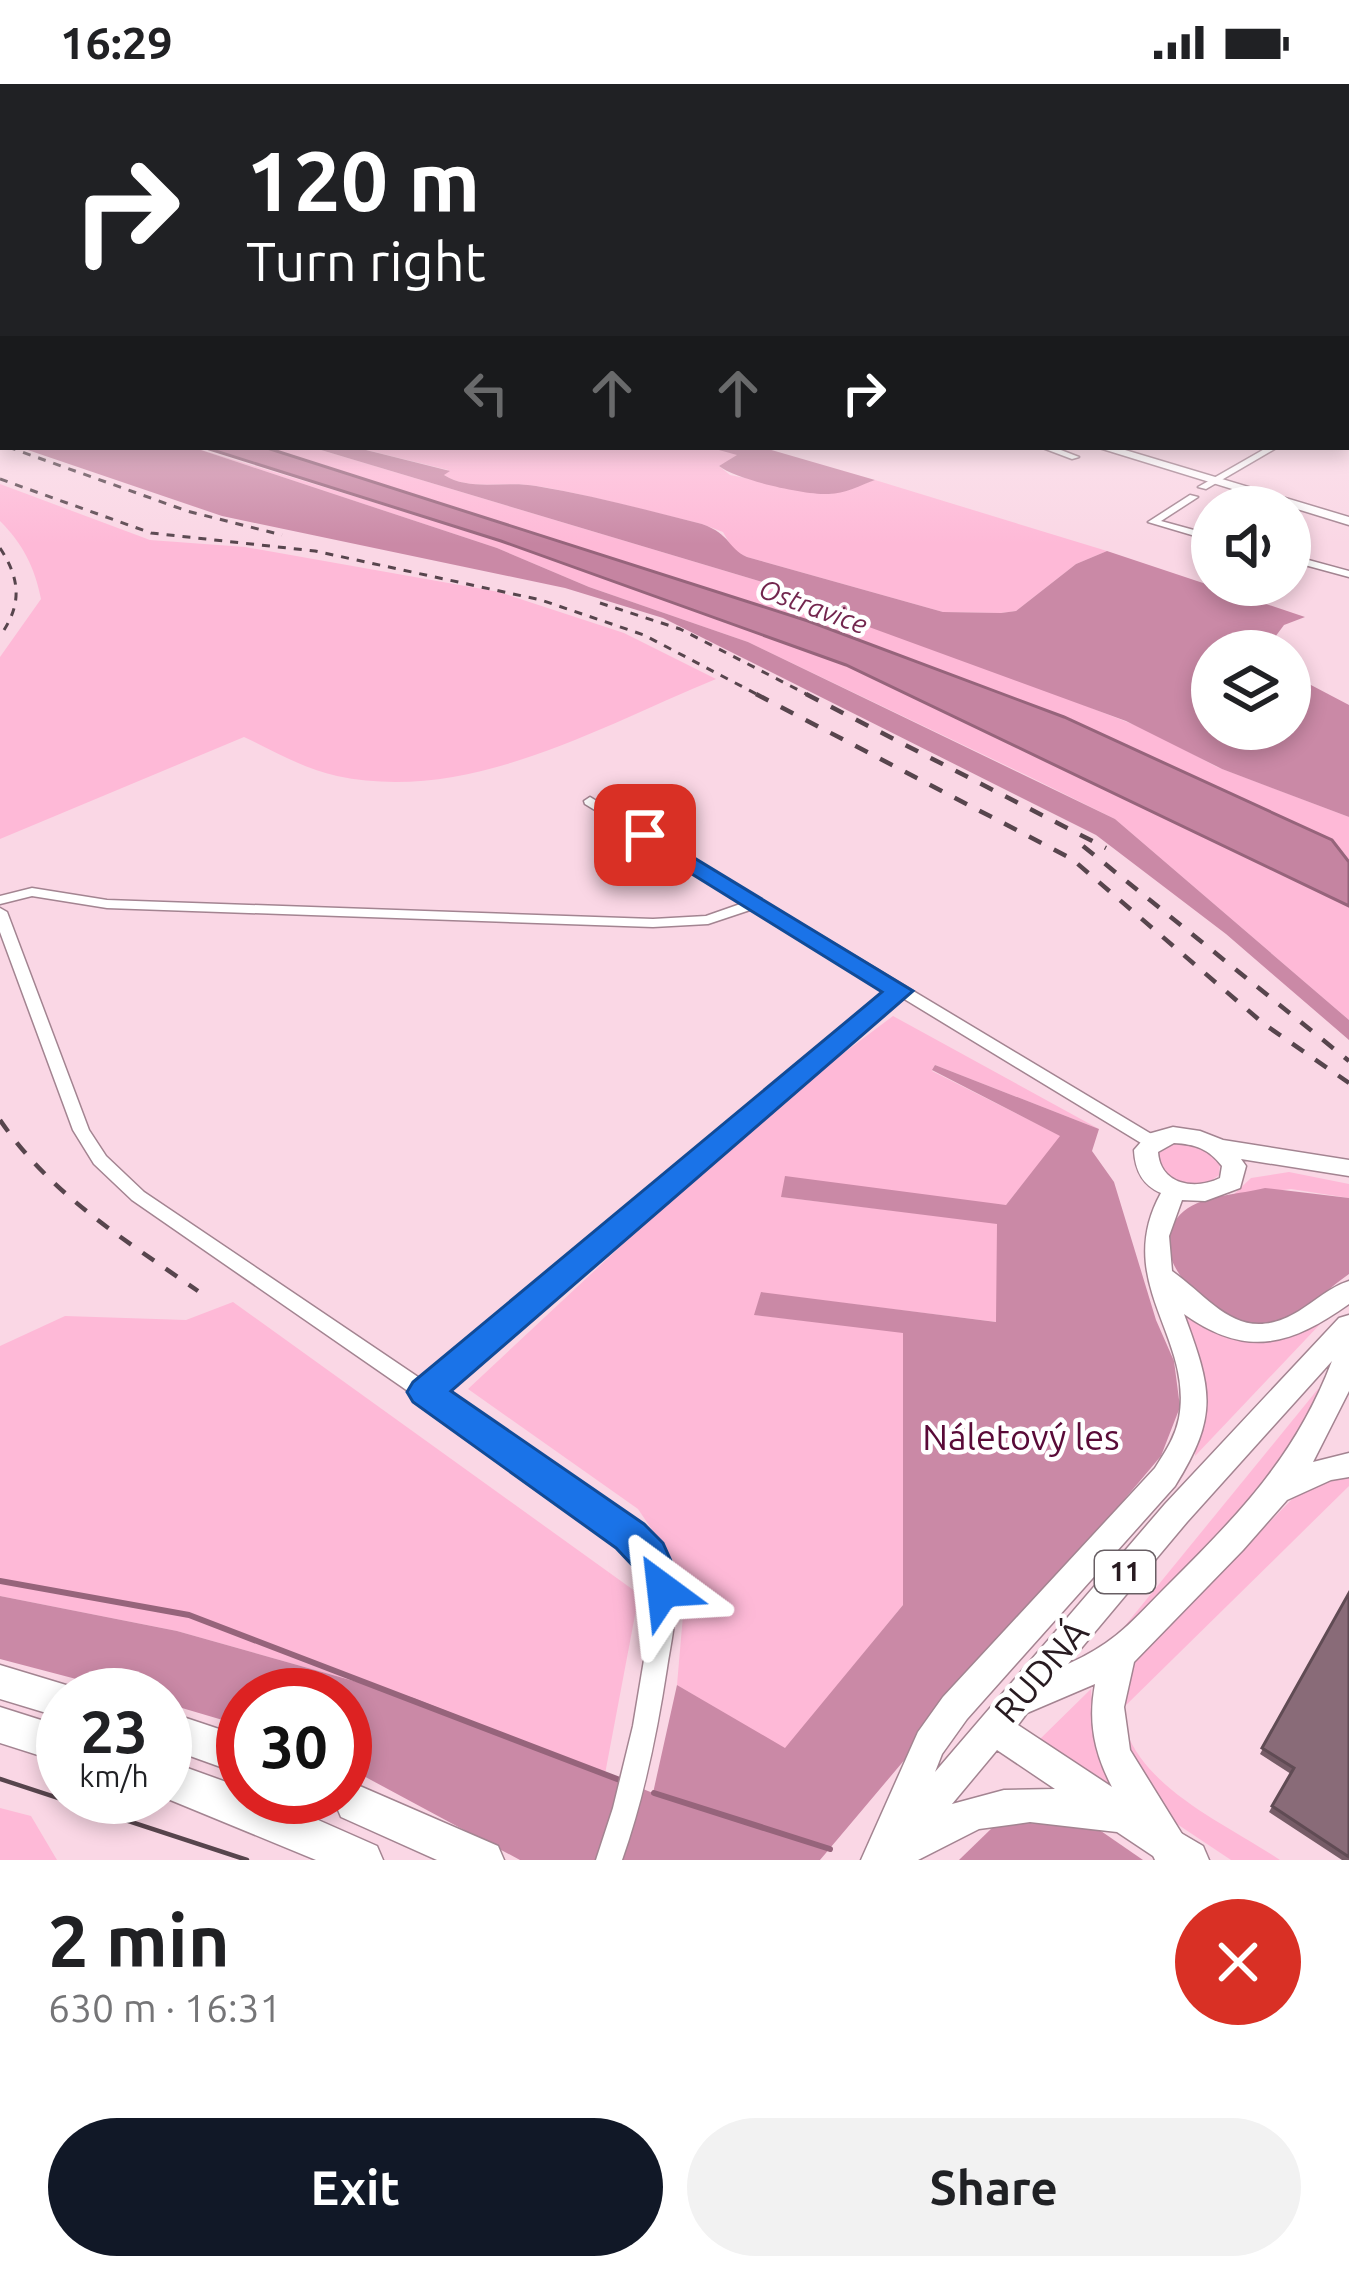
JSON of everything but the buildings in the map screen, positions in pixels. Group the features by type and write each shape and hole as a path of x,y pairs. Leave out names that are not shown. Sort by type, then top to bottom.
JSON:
{"highway":[{"path":"0,1682 36,1692"},
{"path":"0,1725 36,1736"},
{"path":"192,1789 363,1860"},
{"path":"372,1811 484,1860"},
{"path":"372,1813 463,1860"}],"main road":[{"path":"1109,450 1196,486"},
{"path":"1078,452 1193,486"},
{"path":"1311,515 1349,524"},
{"path":"1311,516 1349,524"},
{"path":"1349,1168 1217,1146 1186,1135 1152,1142 1144,1155 1156,1179 1175,1190 1213,1193 1234,1176 1262,1168 1349,1180"},
{"path":"1217,1146 1232,1161 1234,1176"},
{"path":"882,1860 930,1743 955,1708 1165,1477 1186,1444 1194,1417 1195,1384 1160,1269 1158,1227 1175,1190"},
{"path":"1160,1269 1194,1310 1252,1331 1289,1328 1349,1291"},
{"name":"RUDNÁ","path":"882,1860 1176,1513 1349,1325"},
{"path":"1179,1853 1121,1814 1002,1716 1121,1654 1279,1491 1345,1397 1349,1353"},
{"path":"1279,1491 1326,1469 1349,1465"},
{"path":"1121,1654 1107,1692 1108,1739 1121,1773 1179,1853"},
{"path":"882,1860 942,1822 997,1806 1049,1803 1121,1814"}],"street":[{"path":"1208,486 1269,450"},
{"path":"1191,497 1153,522 1191,532"},
{"path":"1311,564 1349,574"},
{"path":"590,801 1152,1142"},
{"path":"0,900 15,893 41,892 107,904 653,923 708,920 756,903"},
{"path":"0,912 81,1130 100,1160 148,1203 630,1536 649,1556 662,1580 663,1623 622,1820 608,1860"},
{"path":"425,1392 899,991"}],"shaded area":[{"path":"201,450 501,541 846,665 1349,906 1349,1020 1115,819 748,642 589,587 497,548"},
{"path":"213,450 273,450 808,621 1064,717 1332,840 1349,862 1349,906 846,665 501,541"},
{"path":"273,450 321,450 772,585 817,608 948,652 1150,731 1217,767 1349,817 1349,862 1331,840 1064,717 808,621"},
{"path":"366,450 730,450 739,456 719,466 730,475 830,494 875,480 1107,551 1076,564 1016,611 943,612 747,557 734,551 723,532 702,524 536,486 465,483 444,475 448,470"},
{"path":"0,484 150,540 245,547 499,592 624,633 716,679 532,756 435,779 386,782 337,776 244,737 0,839 0,657 41,599 27,557 0,521"},
{"path":"893,1016 1099,1129 935,1065 932,1071 1061,1136 1006,1205 781,1197 997,1223 997,1322 761,1293 755,1315 903,1332 903,1605 785,1749 677,1685 686,1580 638,1509 468,1389 761,1115"},
{"path":"1177,1142 1198,1144 1220,1162 1219,1175 1196,1185 1166,1173 1156,1153"},
{"path":"1289,1172 1349,1184 1349,1198 1291,1189 1232,1196 1251,1178"},
{"path":"233,1302 639,1594 605,1774 414,1698 372,1686 372,1668 308,1668 177,1631 0,1596 0,1346 65,1316 186,1320"},
{"path":"1177,1305 1323,1321 1195,1456 1197,1432"},
{"path":"1326,1386 1294,1457 1128,1632 1124,1627 1318,1389"},
{"path":"1349,1473 1349,1486 1119,1712 1129,1667 1297,1494 1321,1478"},
{"path":"1091,1689 1095,1741 1121,1795 1038,1741"},
{"path":"1126,1731 1137,1753 1171,1789 1280,1860 1231,1860 1168,1818 1125,1756"},
{"path":"0,1808 31,1816 57,1860 0,1860"}],"green space":[{"path":"28,450 201,450 497,548 589,587 748,642 1115,819 1349,1020 1349,1040 1226,934 1096,835 663,618 565,588 222,516"},
{"path":"321,450 366,450 450,471 444,475 466,483 536,486 702,524 747,557 943,612 1016,611 1076,564 1107,551 1191,579 1191,606 1272,606 1305,617 1280,630 1191,630 1191,750 1311,750 1311,685 1349,705 1349,817 1222,769 1126,721 817,608 772,585"},
{"path":"719,450 771,450 875,480 835,494 788,489 719,466 737,455"},
{"name":"Náletový les","path":"935,1065 1099,1129 1092,1151 1114,1182 1156,1320 1174,1361 1180,1407 1161,1456 820,1860 520,1860 372,1781 372,1686 414,1698 653,1793 677,1685 785,1748 903,1605 903,1333 754,1315 761,1292 996,1322 997,1224 781,1197 785,1176 1006,1205 1060,1136 932,1070"},
{"path":"1265,1188 1349,1198 1349,1274 1296,1313 1260,1325 1223,1314 1203,1300 1174,1266 1169,1247 1171,1228 1192,1206"},
{"name":"Náletový les","path":"0,1596 177,1631 308,1668 216,1668 216,1718 192,1711 192,1668 36,1668 0,1659"},
{"path":"1018,1823 1098,1829 1143,1860 959,1860 993,1827"}],"waterway":[{"path":"0,1581 189,1615 625,1782"},
{"path":"654,1793 830,1849"}],"tram line":[{"path":"0,1779 247,1860"}],"railway":[{"path":"16,450 187,511 282,535"},
{"path":"0,479 151,533 315,551 541,600 644,635 762,697"},
{"path":"0,548 16,592 12,614 0,636"},
{"path":"600,603 680,629 812,697"},
{"path":"756,694 1072,859 1264,1024 1349,1083"},
{"path":"806,694 1106,848"},
{"path":"1083,846 1349,1061"},
{"path":"0,1120 66,1194 198,1291"}],"route":[{"path":"645,835 899,991 425,1392 630,1536 649,1556 663,1590"}],"water label":[{"name":"Ostravice","path":"813,607"}]}
